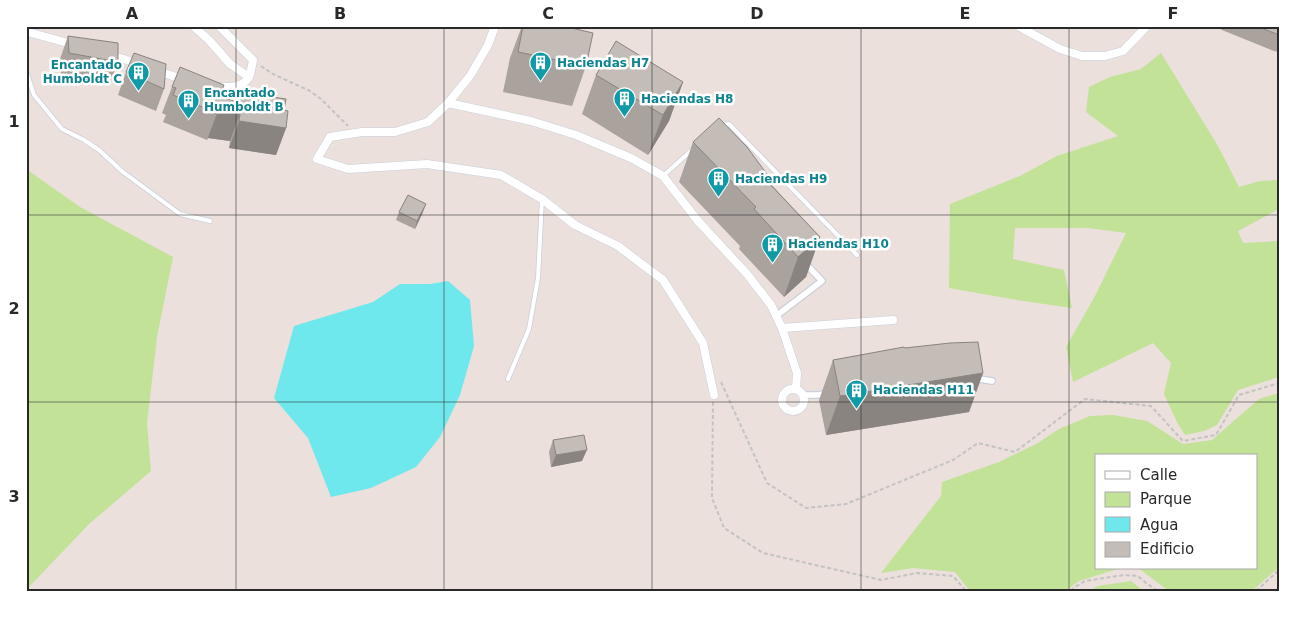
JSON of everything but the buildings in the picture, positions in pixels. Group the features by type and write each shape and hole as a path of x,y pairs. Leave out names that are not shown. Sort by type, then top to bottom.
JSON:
{"street":[{"path":"193,26 209,40 230,64 249,77"},
{"path":"205,86 228,88 241,85 249,77 253,60 219,26"},
{"path":"495,26 488,45 470,76 448,103 428,122 395,132 362,132 330,137 317,158 348,169 427,164 501,175 542,199 575,225 618,246 662,280 703,343 714,395"},
{"path":"1018,26 1060,49 1082,56 1105,56 1123,50 1147,26"},
{"path":"28,31 86,48"},
{"path":"102,52 169,76 196,83"},
{"path":"448,103 531,121 576,135 631,158 663,176 698,222 747,274 771,305 782,328 797,373 796,389 802,395 804,402 800,409 793,412 786,410 781,403 782,396 788,390 796,389"},
{"path":"776,316 822,281 804,261"},
{"path":"782,328 893,320"},
{"path":"963,377 992,381"},
{"path":"802,395 836,392"}],"lane":[{"path":"26,71 34,95 62,129 99,150 123,172 180,214 210,221"},
{"path":"719,126 729,124 857,255"},
{"path":"663,176 698,145"},
{"path":"508,379 529,329 538,278 542,199"}],"path":[{"path":"253,60 273,74 310,91 321,99 348,126"},
{"path":"719,378 767,483 806,508 846,504 953,460 978,443 1015,452 1085,399 1151,406 1183,441 1216,435 1239,394 1279,383"},
{"path":"714,395 712,498 724,528 762,553 881,580 917,573 953,576 966,591"},
{"path":"1256,591 1279,570"},
{"path":"1071,591 1085,581 1124,575 1138,576 1153,590 1158,591"}],"green space":[{"path":"1161,53 1218,146 1239,187 1260,181 1279,180 1279,209 1238,231 1243,243 1279,241 1279,377 1238,390 1217,425 1204,431 1185,435 1164,394 1171,363 1153,343 1073,382 1066,347 1095,296 1126,233 1088,228 1015,228 1013,259 1064,270 1072,308 949,288 950,204 1020,176 1057,156 1118,136 1086,112 1089,87 1110,77 1141,69"},
{"path":"26,169 80,207 173,257 157,337 147,423 151,471 89,524 26,590"},
{"path":"1279,393 1279,567 1252,591 1169,591 1141,570 1258,570 1258,454 1095,454 1095,570 1115,570 1079,581 1065,591 970,591 955,572 913,568 881,573 941,496 942,482 999,462 1038,443 1059,429 1090,416 1113,415 1147,421 1183,444 1212,440 1259,399"},
{"path":"1131,581 1143,591 1089,591 1098,586"}],"water":[{"path":"448,281 470,300 474,346 460,395 440,437 416,467 371,488 331,497 308,438 274,398 294,326 373,302 400,284 430,284"}],"place":[{"name":"Haciendas H7","path":"541,82"},
{"name":"Encantado Humboldt C","path":"138,91"},
{"name":"Haciendas H8","path":"625,118"},
{"name":"Encantado Humboldt B","path":"188,119"},
{"name":"Haciendas H9","path":"719,198"},
{"name":"Haciendas H10","path":"772,263"},
{"name":"Haciendas H11","path":"857,409"}]}
